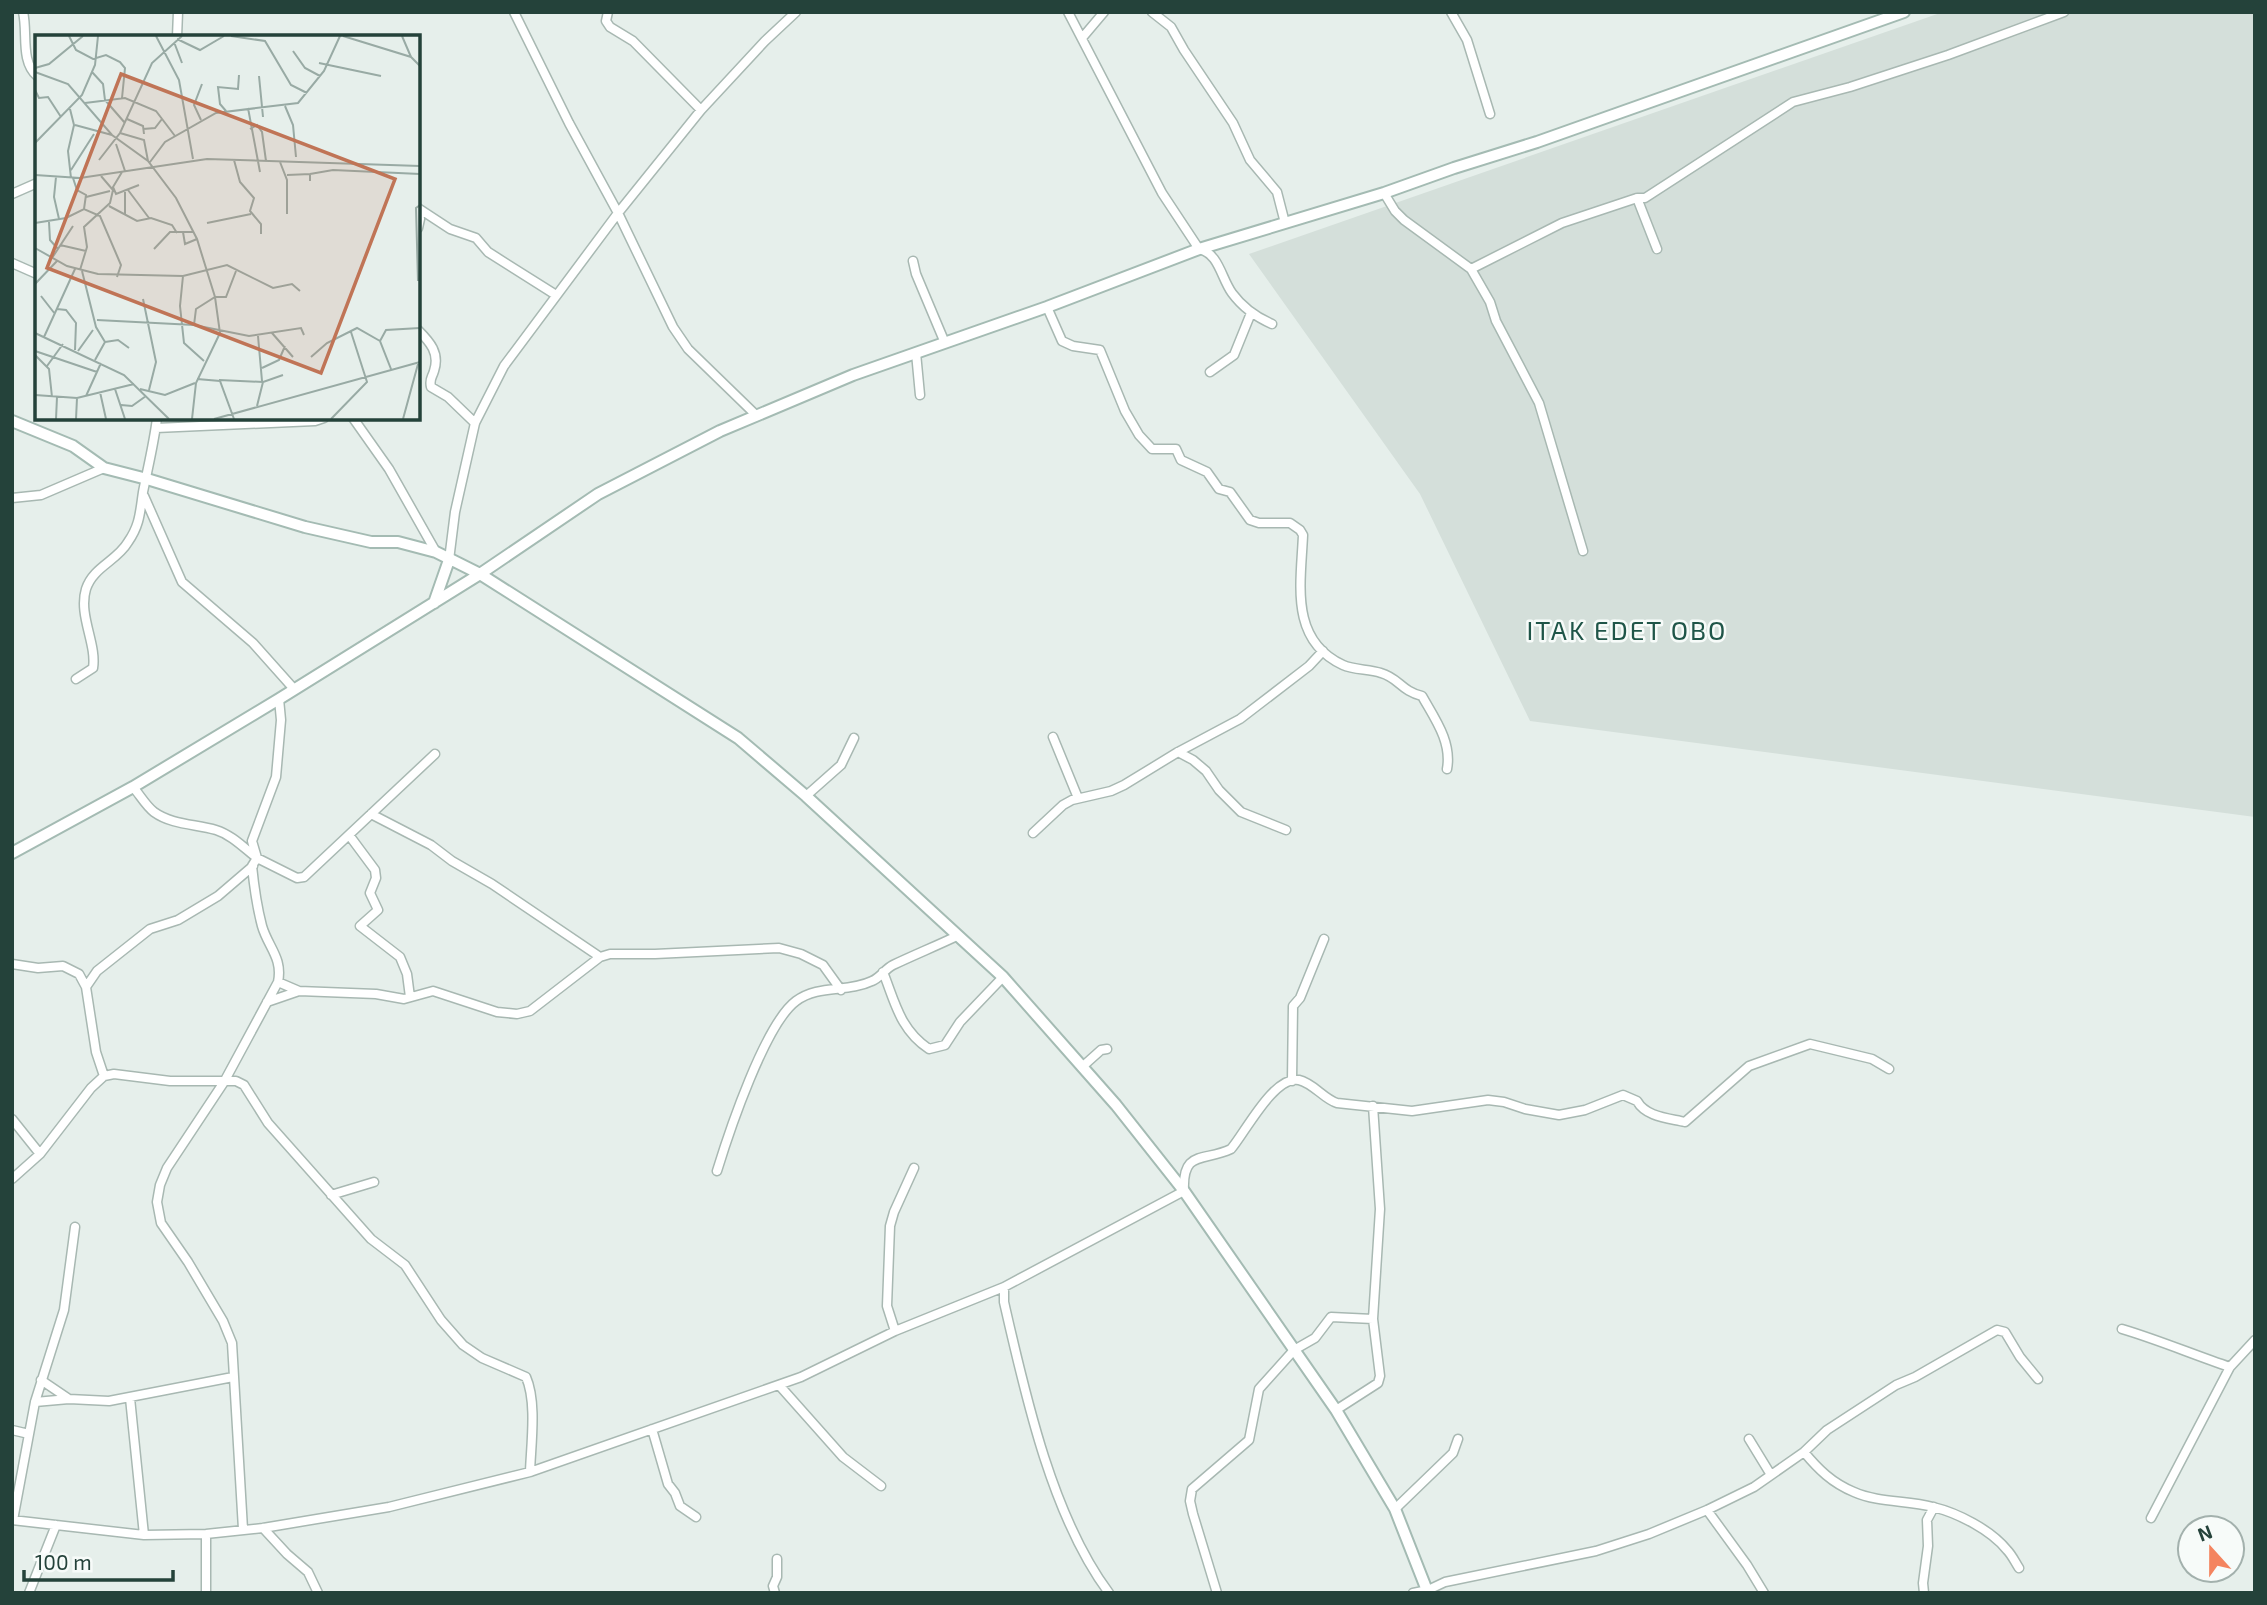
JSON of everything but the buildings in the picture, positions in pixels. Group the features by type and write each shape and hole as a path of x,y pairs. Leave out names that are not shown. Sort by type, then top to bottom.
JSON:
{"street":[{"path":"23,12 27,34 26,55 28,65 35,74"},
{"path":"177,35 178,12"},
{"path":"514,12 569,123 618,213 665,313 688,349 757,416"},
{"path":"608,12 606,21 610,27 633,41 701,110"},
{"path":"434,603 449,560 455,512 475,423 504,366 618,213 701,110 796,12"},
{"path":"1068,12 1163,193 1199,249 1213,256 1233,295 1251,313 1272,324"},
{"path":"1082,38 1104,12"},
{"path":"1152,12 1171,27 1233,123 1250,160 1277,192 1285,223"},
{"path":"1451,12 1466,40 1490,114"},
{"path":"12,853 133,787 279,699 480,574 597,494 720,431 853,375 1047,307 1199,249 1537,142 1904,12"},
{"path":"1471,269 1562,223 1644,198 1793,102 1936,59 2064,12"},
{"path":"12,194 35,184"},
{"path":"1384,192 1404,220 1471,269 1490,302 1496,321 1539,402 1583,551"},
{"path":"1637,198 1657,249"},
{"path":"420,209 450,229 476,238 488,253 556,295"},
{"path":"913,261 945,343"},
{"path":"12,263 35,273"},
{"path":"1047,307 1062,341 1073,346 1100,350 1125,411 1139,435 1152,449 1176,449 1181,460 1207,472 1219,489 1230,492 1250,520 1259,523 1290,523 1300,530 1303,535 1303,621 1323,651 1345,666 1381,673 1393,678 1408,693 1422,696 1447,744 1450,755 1447,769"},
{"path":"1210,372 1234,355 1251,313"},
{"path":"420,332 431,344 436,356 435,369 430,380 431,387 448,397 475,423"},
{"path":"916,353 920,395"},
{"path":"76,679 93,668 94,661 87,632 84,596 87,586 100,568 125,548 141,517 157,423 317,420"},
{"path":"354,420 389,470 436,552"},
{"path":"12,421 73,446 104,468 305,527 371,542 398,542 436,552 480,574 738,738 806,796 1003,977 1116,1104 1184,1191 1336,1410 1395,1509 1428,1591"},
{"path":"12,498 41,495 104,468"},
{"path":"143,494 182,582 253,643 294,689"},
{"path":"1033,833 1063,806 1078,798 1111,791 1240,719 1301,673 1323,651"},
{"path":"243,1529 232,1343 223,1321 161,1223 157,1202 167,1168 224,1082 278,982 278,958 261,924 252,841 276,777 281,720 279,699"},
{"path":"1053,737 1078,798"},
{"path":"806,796 841,765 854,738"},
{"path":"1178,752 1194,760 1206,771 1219,790 1241,812 1286,830"},
{"path":"133,787 152,811 160,816 216,830 228,836 254,862 269,864 300,879 435,754"},
{"path":"371,814 431,845 600,957"},
{"path":"349,835 375,870 376,878 370,893 378,910 360,926 400,957 407,974 410,997"},
{"path":"86,988 97,971 150,929 178,920 218,896 254,862"},
{"path":"717,1171 730,1129 766,1043 786,1009 809,993 826,989 841,990 874,981 890,966 957,936"},
{"path":"1292,1081 1293,1006 1300,998 1324,939"},
{"path":"278,982 299,991 376,994 404,999 433,990 497,1013 517,1014 530,1011 600,957 610,954 779,948 801,954 823,965 841,990"},
{"path":"12,964 38,968 63,966 91,979"},
{"path":"883,972 905,1028 929,1049 945,1045 960,1022 1003,977"},
{"path":"79,974 86,988 96,1052 104,1076"},
{"path":"267,1002 299,991"},
{"path":"1184,1191 1184,1171 1189,1163 1205,1155 1231,1149 1276,1090 1292,1081 1301,1080 1337,1103 1412,1111 1488,1100 1559,1115 1586,1111 1623,1095 1637,1101 1641,1108 1651,1114 1685,1122 1749,1066 1810,1044 1872,1059 1889,1069"},
{"path":"1082,1067 1101,1050 1107,1049"},
{"path":"12,1180 40,1154 91,1088 104,1076 114,1074 170,1081 236,1081 244,1085 268,1123 331,1195 371,1239 405,1265 441,1320 463,1345 482,1358 526,1377 531,1401 530,1472"},
{"path":"1336,1410 1378,1383 1380,1376 1373,1319 1380,1209 1373,1106"},
{"path":"12,1119 40,1154"},
{"path":"895,1331 887,1306 890,1226 914,1168"},
{"path":"331,1195 374,1182"},
{"path":"75,1227 64,1310 35,1402 12,1520 144,1535 206,1534 263,1528 389,1507 530,1472 779,1385 895,1331 1004,1287 1184,1191"},
{"path":"1004,1287 1004,1302 1035,1427 1081,1550 1109,1593"},
{"path":"1217,1593 1193,1514 1190,1501 1192,1489 1248,1440 1259,1389 1294,1350 1315,1338 1331,1317 1373,1319"},
{"path":"2122,1329 2165,1341 2230,1367"},
{"path":"1413,1593 1428,1591 1445,1582 1596,1551 1649,1534 1707,1510 1745,1492 1771,1475 1804,1452 1827,1430 1896,1385 1997,1330 2005,1332 2038,1379"},
{"path":"2151,1518 2230,1367 2255,1340"},
{"path":"35,1402 130,1398 233,1377"},
{"path":"41,1380 69,1399"},
{"path":"779,1385 843,1457 881,1486"},
{"path":"130,1398 144,1535"},
{"path":"652,1429 668,1484 676,1493 680,1506 696,1517"},
{"path":"12,1430 29,1434"},
{"path":"1395,1509 1453,1453 1458,1439"},
{"path":"1749,1439 1771,1475"},
{"path":"1804,1452 1823,1475 1853,1492 1880,1500 1934,1507 1962,1518 1989,1534 2007,1549 2019,1568"},
{"path":"1924,1593 1927,1520 1934,1507"},
{"path":"1707,1510 1764,1593"},
{"path":"29,1593 56,1525"},
{"path":"263,1528 308,1572 318,1593"},
{"path":"206,1534 206,1593"},
{"path":"775,1593 773,1587 777,1577 777,1559"}],"shaded area":[{"path":"1943,12 2255,12 2255,817 1530,721 1420,494 1249,254"}],"district":[{"name":"ITAK EDET OBO","path":"1627,631"}]}
